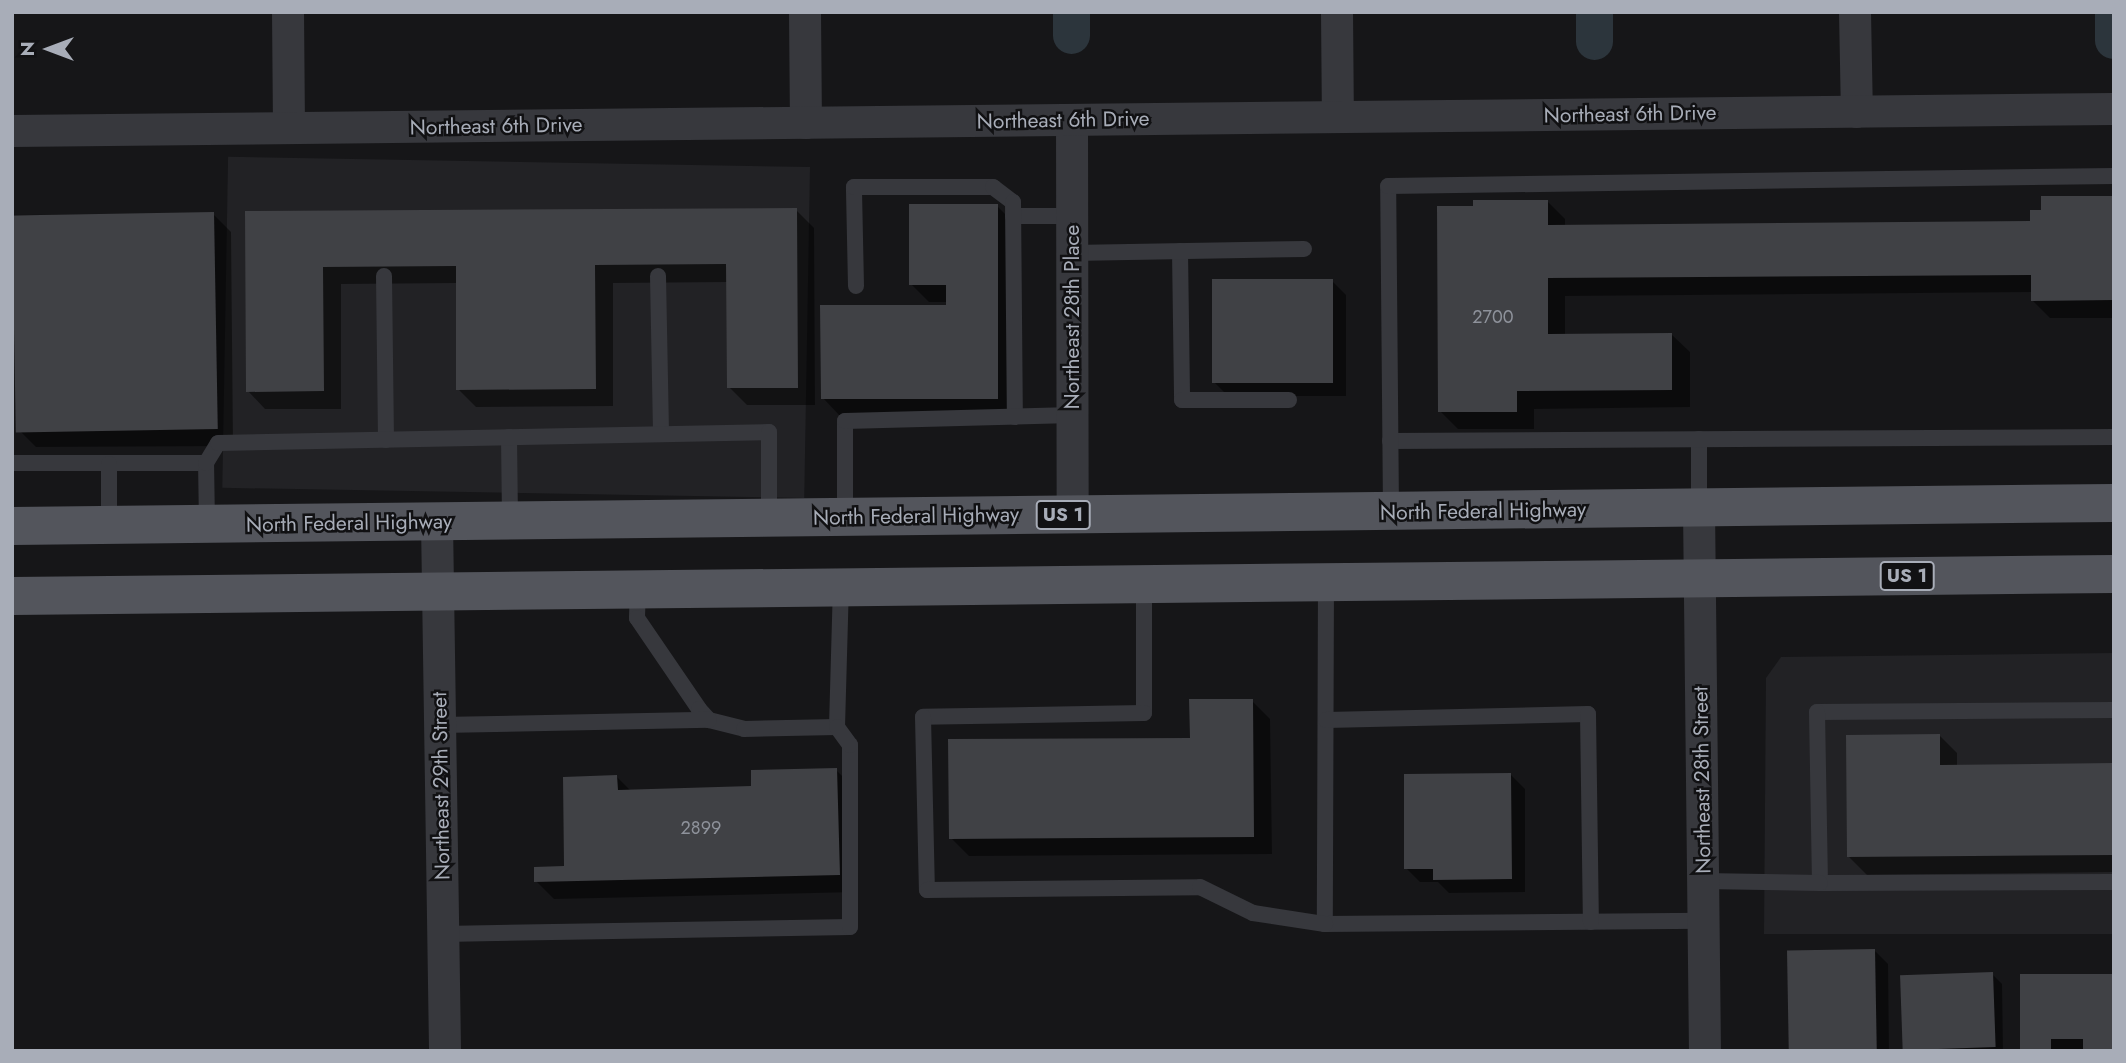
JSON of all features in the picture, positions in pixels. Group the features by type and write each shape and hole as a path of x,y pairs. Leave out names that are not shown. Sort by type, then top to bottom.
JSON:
{"main road":[{"name":"North Federal Highway","path":"12,526 2114,503"},
{"name":"US 1","path":"12,596 2114,574"}],"street":[{"path":"288,12 289,128"},
{"path":"806,12 806,122"},
{"path":"1337,12 1338,117"},
{"path":"1855,12 1857,112"},
{"name":"Northeast 6th Drive","path":"12,131 2114,109"},
{"name":"Northeast 28th Place","path":"1072,120 1073,514"},
{"name":"Northeast 28th Street","path":"1699,508 1705,1051"},
{"name":"Northeast 29th Street","path":"437,522 444,1051"}],"lane":[{"path":"1391,512 1388,186 2114,176"},
{"path":"856,286 854,187 993,187 1013,202 1014,417"},
{"path":"1013,216 1072,216"},
{"path":"1072,253 1304,249"},
{"path":"1180,251 1182,400 1289,400"},
{"path":"384,276 386,440"},
{"path":"658,276 662,434"},
{"path":"845,517 845,421 1073,415"},
{"path":"207,524 205,463 218,443 769,432 769,518"},
{"path":"509,437 510,521"},
{"path":"1390,441 2114,437"},
{"path":"1699,439 1699,508"},
{"path":"12,463 205,463"},
{"path":"109,464 109,525"},
{"path":"1325,924 1326,581"},
{"path":"1144,583 1144,713 923,717 927,890 1200,887 1253,913 1325,924 1704,921"},
{"path":"443,934 850,927 849,745 837,727 841,586"},
{"path":"638,588 637,618 709,720"},
{"path":"1819,883 1817,712 2114,710"},
{"path":"1326,720 1588,714 1591,922"},
{"path":"440,725 709,720 744,729 837,727"},
{"path":"1703,881 2114,882"}],"shaded area":[{"path":"228,157 810,167 804,498 222,488"},
{"path":"2114,653 2114,934 1764,934 1766,678 1781,657"}],"building":[{"path":"2041,196 2114,196 2114,300 2031,301 2031,275 1548,278 1548,334 1672,333 1672,390 1517,391 1517,412 1438,412 1437,206 1473,206 1473,200 1548,200 1548,225 2030,221 2030,210 2041,210"},
{"path":"909,204 998,204 998,399 821,399 820,305 946,305 946,285 909,285"},
{"path":"797,208 798,388 727,388 726,264 595,265 596,389 456,390 456,266 323,267 324,391 246,392 245,211"},
{"path":"214,212 218,429 16,432 12,216"},
{"path":"1212,279 1333,279 1333,383 1212,383"},
{"path":"1189,699 1253,699 1254,837 949,839 948,739 1190,738"},
{"path":"1940,734 1940,765 2114,763 2114,855 1847,857 1846,735"},
{"path":"837,768 840,875 534,882 534,867 564,866 563,777 617,775 618,790 751,786 751,770"},
{"path":"1511,773 1512,879 1433,880 1433,869 1404,869 1404,774"},
{"path":"1875,949 1877,1051 1789,1051 1787,951"},
{"path":"1993,972 1996,1047 1903,1050 1900,975"},
{"path":"2020,974 2113,974 2113,1051 2083,1051 2083,1039 2051,1039 2051,1051 2020,1051"}],"waterway":[{"path":"1071,12 1071,35"},
{"path":"1594,12 1594,41"},
{"path":"2113,12 2113,40"}]}
